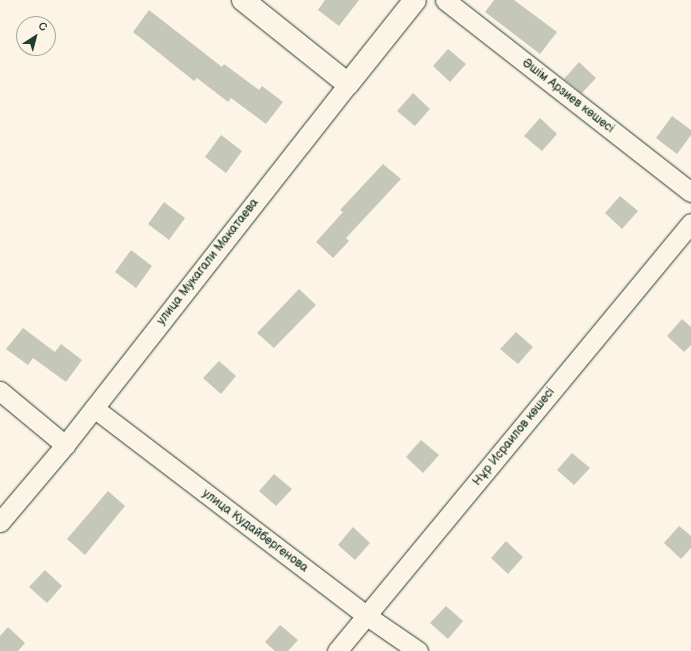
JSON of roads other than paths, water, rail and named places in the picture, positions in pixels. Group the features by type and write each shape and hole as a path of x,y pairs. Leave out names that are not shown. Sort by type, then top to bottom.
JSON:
{"street":[{"path":"243,0 348,84"},
{"name":"улица Мукагали Макатаева","path":"0,522 65,445 348,84 416,0"},
{"name":"Әшім Арзиев көшесі","path":"445,0 691,192"},
{"name":"Нұр Исраилов көшесі","path":"337,651 691,223"},
{"path":"0,391 65,445"},
{"name":"улица Кудайбергенова","path":"94,408 367,616 418,651"}]}
